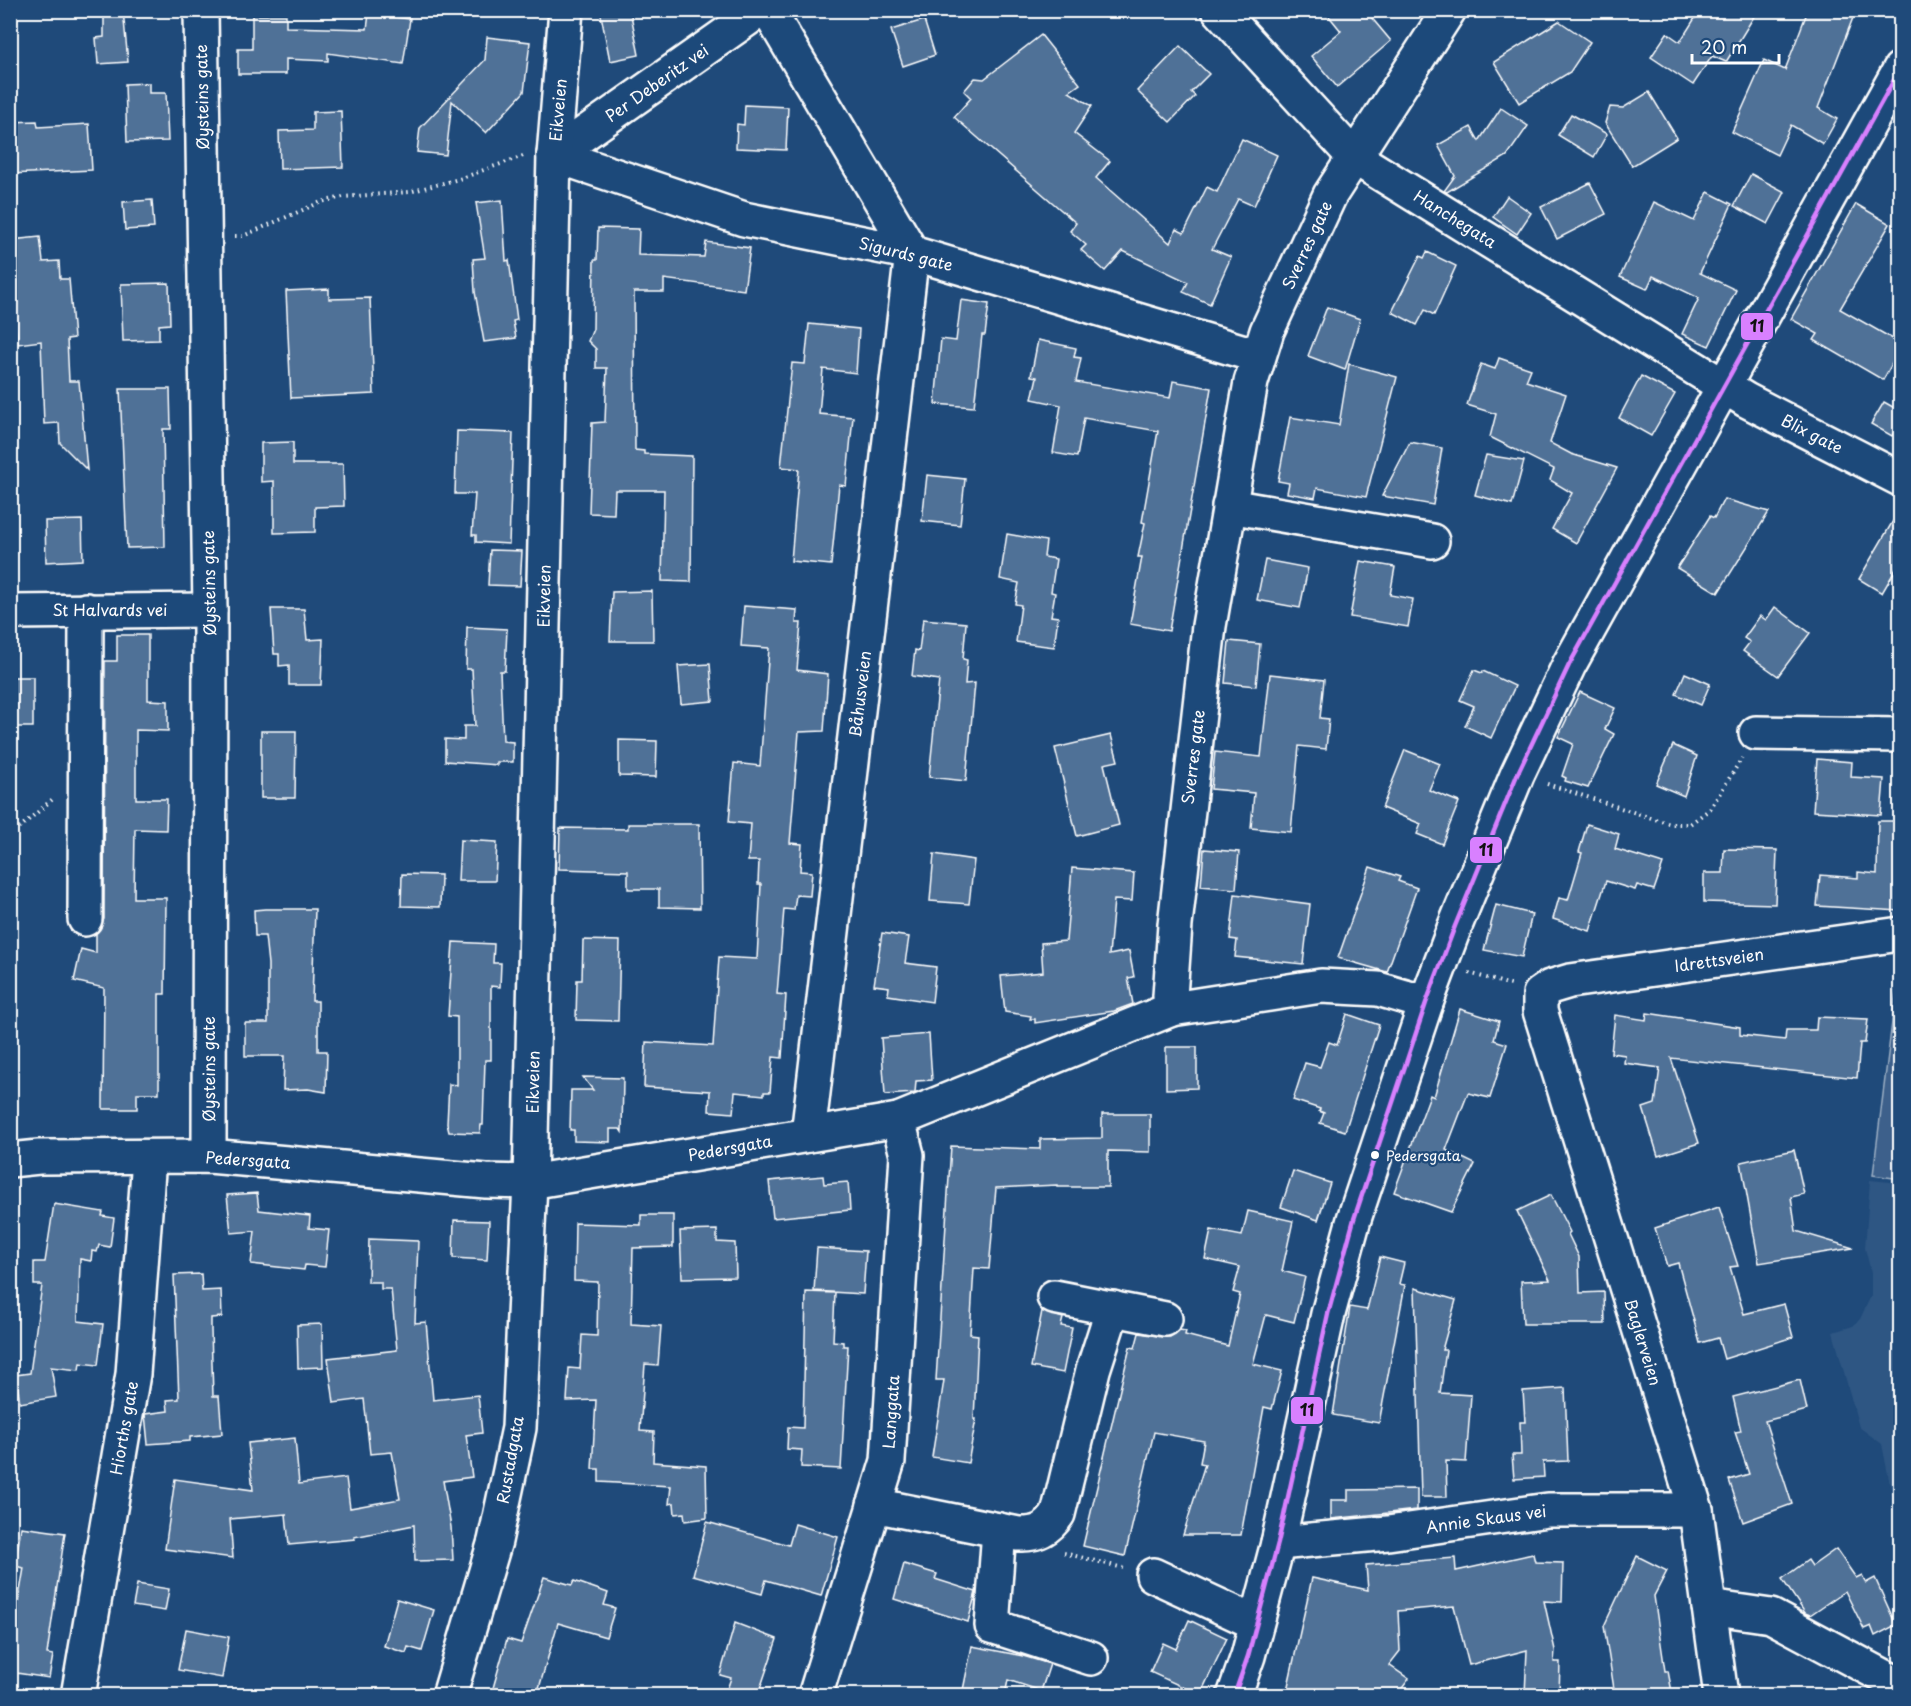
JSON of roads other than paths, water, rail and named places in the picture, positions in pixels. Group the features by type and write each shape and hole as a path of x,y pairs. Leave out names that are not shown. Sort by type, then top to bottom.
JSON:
{"street":[{"name":"Øysteins gate","path":"201,10 210,610 209,1156"},
{"name":"Eikveien","path":"530,1182 544,153 566,10"},
{"name":"Per Deberitz vei","path":"544,153 760,10"},
{"path":"768,10 912,253"},
{"name":"Hanchegata","path":"1219,10 1354,157 1726,385"},
{"name":"Sverres gate","path":"1172,1009 1171,970 1183,842 1209,626 1251,382 1258,356 1326,203 1449,10"},
{"path":"1234,1695 1278,1543 1328,1314 1354,1220 1439,965 1517,775 1569,665 1900,69"},
{"name":"Sigurds gate","path":"544,153 744,219 912,253 1258,356"},
{"name":"Båhusveien","path":"808,1135 912,253"},
{"name":"Blix gate","path":"1726,385 1746,400 1900,479"},
{"path":"1229,506 1432,541"},
{"path":"85,920 86,610"},
{"name":"St Halvards vei","path":"10,612 210,610"},
{"path":"1756,733 1900,735"},
{"name":"Idrettsveien","path":"1540,994 1550,987 1570,981 1900,934"},
{"name":"Pedersgata","path":"10,1160 39,1156 149,1158 209,1156 486,1182 530,1182 898,1120 1172,1009 1321,986 1378,989 1426,1003"},
{"name":"Baglerveien","path":"1540,994 1540,1011 1696,1510 1721,1695"},
{"name":"Langgata","path":"815,1695 888,1461 906,1155 898,1120"},
{"name":"Hiorths gate","path":"78,1695 133,1374 149,1158"},
{"name":"Rustadgata","path":"449,1695 495,1541 519,1428 530,1182"},
{"path":"1054,1297 1165,1319"},
{"path":"874,1505 1032,1535 1052,1524 1058,1514 1093,1370 1113,1308"},
{"name":"Annie Skaus vei","path":"1278,1543 1388,1533 1548,1509 1696,1510"},
{"path":"999,1530 992,1626 1091,1658"},
{"path":"1153,1575 1256,1623"},
{"path":"1709,1607 1771,1616 1900,1685"}],"place":[{"name":"Pedersgata","path":"1375,1155"}]}
